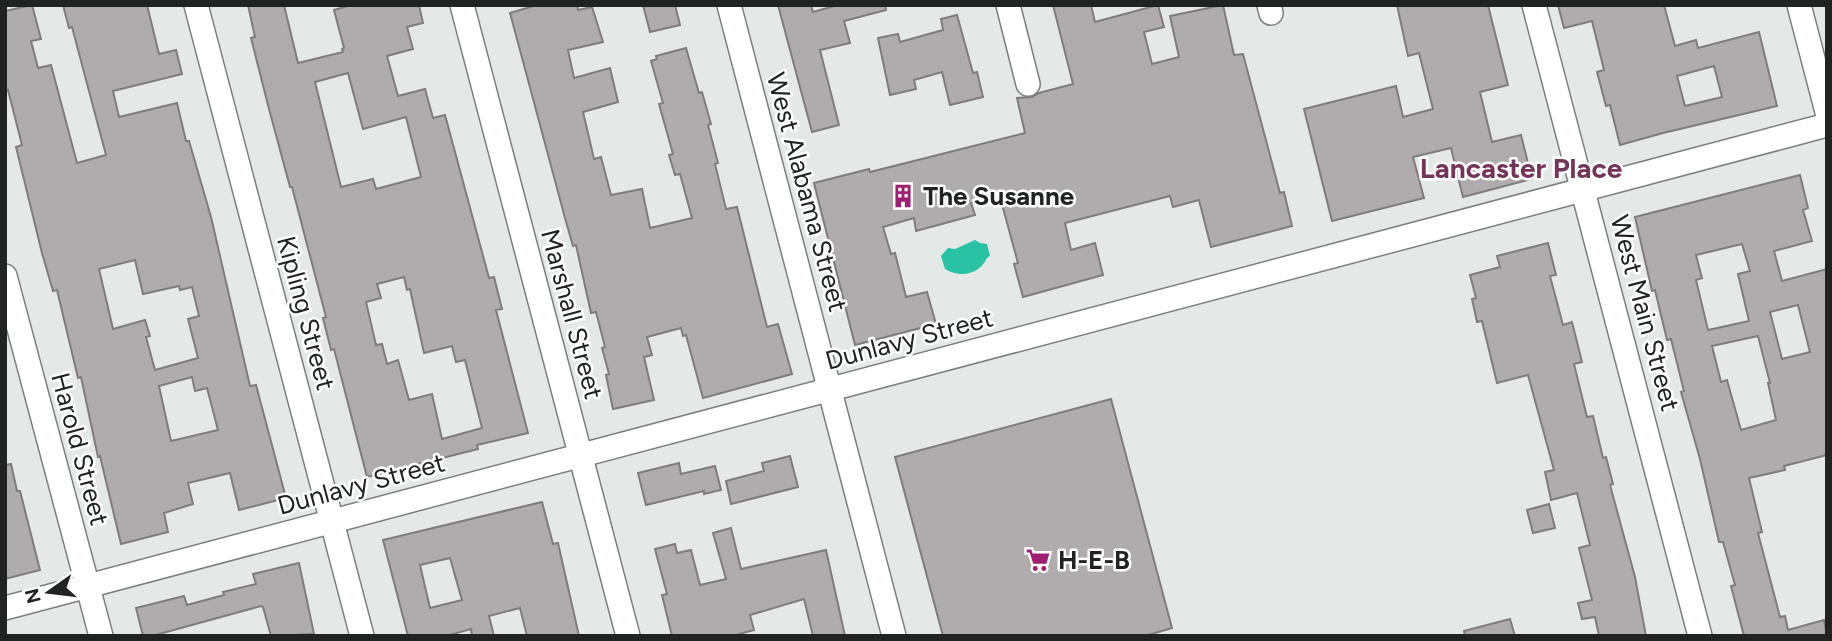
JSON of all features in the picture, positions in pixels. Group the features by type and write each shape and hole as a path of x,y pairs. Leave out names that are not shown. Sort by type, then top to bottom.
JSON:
{"street":[{"name":"Kipling Street","path":"196,5 362,636"},
{"name":"Marshall Street","path":"462,5 628,636"},
{"name":"West Alabama Street","path":"729,5 894,636"},
{"path":"1008,5 1028,84"},
{"name":"West Main Street","path":"1534,5 1700,636"},
{"path":"1799,5 1827,112"},
{"name":"Dunlavy Street","path":"5,608 1827,125"},
{"name":"Harold Street","path":"5,276 101,636"}],"shaded area":[{"path":"975,240 987,244 990,256 984,264 963,274 945,269 941,256 948,248 955,249"}],"building":[{"path":"32,5 41,39 31,41 38,68 51,65 77,163 106,155 72,27 69,28 63,5 147,5 159,54 176,50 182,74 113,91 119,117 177,103 186,141 189,141 211,217 250,386 256,385 286,498 239,510 230,473 188,483 193,504 164,513 168,532 121,544 100,456 98,457 81,377 78,378 57,290 53,291 42,253 16,147 22,145 8,90 5,91 5,11","holes":["135,260 143,294 179,286 180,290 192,287 199,316 188,319 198,358 155,370 146,337 150,336 145,320 113,329 99,269","192,377 195,391 207,388 218,430 171,441 159,386"]},
{"path":"248,5 284,5 298,63 343,52 334,10 351,5 419,5 423,23 407,27 413,49 387,56 398,96 425,89 433,118 445,115 489,278 494,277 502,309 496,310 528,433 477,445 478,449 367,477 334,349 331,350 323,318 326,317 292,187 269,109 251,38 255,37","holes":["348,73 363,129 406,117 421,177 376,189 373,179 341,187 315,82","404,277 407,290 410,289 424,353 452,346 456,362 465,360 482,428 442,439 432,394 409,400 398,360 387,364 382,344 376,345 366,302 381,298 377,284"]},
{"path":"537,5 577,5 578,10 592,7 603,42 568,50 574,78 610,68 618,102 583,112 594,159 601,157 611,195 642,189 650,228 692,218 680,174 675,175 669,155 673,154 659,104 663,103 651,61 657,59 656,56 686,48 711,124 708,125 726,209 737,207 767,327 778,324 792,374 703,398 686,335 683,336 681,328 647,337 652,355 644,357 654,400 613,409 606,375 609,374 602,348 605,347 596,312 591,313 576,245 573,246 565,218 510,13"},
{"path":"643,5 675,5 680,25 650,32"},
{"path":"778,5 811,5 813,12 838,5 885,5 886,10 844,21 850,43 820,50 839,125 812,132"},
{"name":"The Susanne","path":"1053,5 1091,5 1095,22 1158,5 1164,27 1144,32 1152,64 1179,57 1170,16 1223,5 1234,55 1243,54 1280,193 1284,192 1292,226 1211,247 1199,200 1173,207 1170,196 1065,223 1071,250 1095,243 1103,275 1023,297 1014,264 1018,263 1000,197 971,203 975,215 916,231 914,218 883,227 891,254 895,253 906,297 927,292 936,324 855,345 814,183 869,169 870,172 1025,133 1017,98 1032,97 1073,84"},
{"path":"1397,5 1488,5 1508,85 1480,92 1492,142 1521,135 1532,179 1463,197 1451,148 1413,157 1424,198 1332,221 1304,109 1396,86 1403,117 1433,109 1419,53 1408,56"},
{"path":"1558,5 1664,5 1675,46 1696,40 1698,48 1759,32 1777,106 1620,145 1610,105 1606,106 1597,72 1604,70 1592,21 1564,28","holes":["1714,66 1722,97 1685,106 1677,76"]},
{"path":"957,15 973,73 977,72 983,97 950,105 942,72 914,80 916,89 890,95 878,38 898,34 900,42 943,30 941,19"},
{"path":"1800,175 1808,208 1803,210 1812,241 1774,251 1782,281 1827,269 1827,455 1784,466 1785,470 1749,478 1762,532 1758,533 1780,617 1785,616 1788,630 1824,620 1827,636 1744,636 1731,586 1735,585 1723,542 1719,542 1681,392 1684,391 1671,339 1667,340 1655,290 1652,291 1635,217","holes":["1742,244 1750,271 1738,274 1749,321 1708,330 1696,280 1702,278 1696,255","1798,305 1810,352 1782,359 1770,312","1758,336 1776,420 1741,430 1727,380 1721,382 1712,346"]},
{"path":"1548,243 1556,275 1550,276 1563,325 1572,322 1582,362 1574,364 1587,417 1593,416 1603,458 1606,457 1613,484 1610,485 1635,577 1646,636 1599,636 1595,617 1582,619 1578,603 1592,600 1579,548 1590,545 1577,493 1551,500 1545,472 1554,470 1528,375 1497,383 1482,321 1477,322 1472,299 1476,298 1470,275 1500,267 1497,256"},
{"name":"H-E-B","path":"1111,399 1172,628 1145,636 943,636 895,457"},
{"path":"790,456 798,487 731,504 726,481 764,471 762,463"},
{"path":"679,463 681,474 715,466 721,490 704,494 704,491 646,505 638,473"},
{"path":"11,464 40,570 5,579 5,465"},
{"path":"542,502 553,544 558,543 579,636 527,636 520,608 489,616 494,636 472,636 471,629 446,636 408,636 383,540","holes":["450,558 462,600 430,608 420,565"]},
{"path":"1549,504 1555,528 1533,533 1527,510"},
{"path":"731,528 741,569 826,550 845,636 813,636 804,599 750,615 754,630 732,636 672,636 662,595 667,594 655,549 675,544 677,553 691,550 700,585 726,579 713,533"},
{"path":"299,563 314,634 271,636 261,606 152,636 143,636 136,608 184,596 187,605 224,595 223,592 256,584 253,574"},
{"path":"1510,619 1515,636 1465,636 1464,631"}],"place":[{"name":"The Susanne","path":"903,196"},
{"name":"H-E-B","path":"1038,560"}],"district":[{"name":"Lancaster Place","path":"1521,168"}]}
